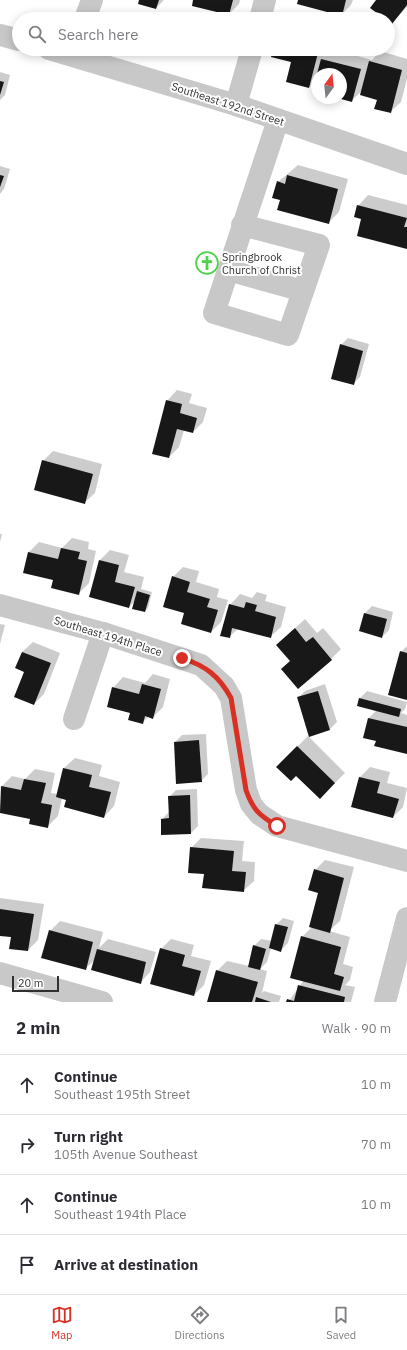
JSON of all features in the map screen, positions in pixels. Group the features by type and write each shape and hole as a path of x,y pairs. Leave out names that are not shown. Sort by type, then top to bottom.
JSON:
{"street":[{"path":"87,12 92,0"},
{"path":"262,12 266,0"},
{"path":"0,34 12,38"},
{"name":"Southeast 192nd Street","path":"85,56 236,105 407,164"},
{"path":"236,105 250,56"},
{"path":"242,225 319,245 288,335 214,313 242,225 278,120"},
{"path":"228,270 303,291"},
{"name":"Southeast 194th Place","path":"0,604 103,633 201,664 224,686 231,698 246,790 251,804 259,814 277,826 299,833 407,861"},
{"path":"74,719 103,633"},
{"path":"385,1002 407,918"},
{"path":"0,973 102,1002"}],"building":[{"path":"139,0 159,0 156,9 138,4"},
{"path":"193,0 233,0 230,12 217,12 192,6"},
{"path":"298,0 346,0 343,12 327,12 297,4"},
{"path":"376,0 407,0 407,5 395,20 395,12 375,12 370,8"},
{"path":"271,56 317,56 314,68 311,68 311,80 309,88 286,82 291,62"},
{"path":"321,59 361,69 352,102 347,101 347,68 319,68"},
{"path":"369,61 402,70 391,113 374,109 377,100 360,95"},
{"path":"0,81 4,82 0,95"},
{"path":"0,175 4,176 0,187"},
{"path":"287,175 338,189 329,224 277,210 280,200 272,198 277,181 285,184"},
{"path":"357,205 407,218 404,227 407,227 407,249 357,236 361,219 354,217"},
{"path":"340,344 363,351 354,385 331,379"},
{"path":"166,400 182,404 180,413 197,418 193,433 177,429 169,458 152,454"},
{"path":"42,460 93,474 85,504 34,490"},
{"path":"61,548 80,552 78,559 87,561 79,595 51,588 53,580 23,573 28,552 58,559"},
{"path":"99,560 119,565 115,582 135,587 129,608 89,597"},
{"path":"172,576 190,582 187,592 210,599 207,607 218,610 211,633 181,624 184,613 163,607"},
{"path":"137,591 150,595 145,612 132,609"},
{"path":"246,602 257,605 255,611 276,617 271,638 232,628 230,638 220,636 229,604 244,608"},
{"path":"364,613 387,619 382,638 359,631"},
{"path":"295,628 306,642 313,637 332,660 298,689 281,669 290,661 276,645"},
{"path":"400,651 407,653 407,700 388,695"},
{"path":"22,652 51,663 34,705 14,697 24,672 15,668"},
{"path":"142,684 161,689 153,719 145,716 143,724 128,720 130,713 107,707 112,687 139,694"},
{"path":"318,691 330,730 309,737 297,697"},
{"path":"359,698 401,709 399,717 357,706"},
{"path":"368,718 407,727 407,754 374,746 376,741 363,738"},
{"path":"199,740 202,782 176,784 174,742"},
{"path":"297,746 335,783 320,799 296,776 291,781 276,767"},
{"path":"63,768 92,775 89,787 111,792 104,818 64,807 66,800 56,797"},
{"path":"359,777 380,782 377,793 399,799 393,818 351,807"},
{"path":"24,779 46,783 41,803 52,805 48,828 29,824 30,819 0,813 1,786 21,790"},
{"path":"190,795 191,834 161,835 161,819 169,818 168,796"},
{"path":"190,847 234,851 232,871 246,872 244,892 202,888 204,874 188,873"},
{"path":"314,869 344,878 330,933 309,927 318,893 308,890"},
{"path":"0,909 34,914 28,951 9,949 11,937 0,936"},
{"path":"275,924 288,927 281,952 269,948"},
{"path":"49,930 93,942 86,970 41,958"},
{"path":"301,936 341,947 334,974 344,977 340,991 290,978"},
{"path":"253,945 266,949 260,970 248,967"},
{"path":"160,948 185,955 182,966 201,971 194,996 150,984"},
{"path":"97,949 146,962 141,984 91,970"},
{"path":"216,970 258,982 252,1002 207,1002"},
{"path":"298,985 345,997 344,1002 286,1002 287,999 294,1001"},
{"path":"256,997 271,1002 255,1002"}],"place":[{"name":"Springbrook Church of Christ","path":"207,263"}],"route":[{"path":"182,658 201,664 224,686 231,698 242,771 251,804 259,814 277,826"}]}
